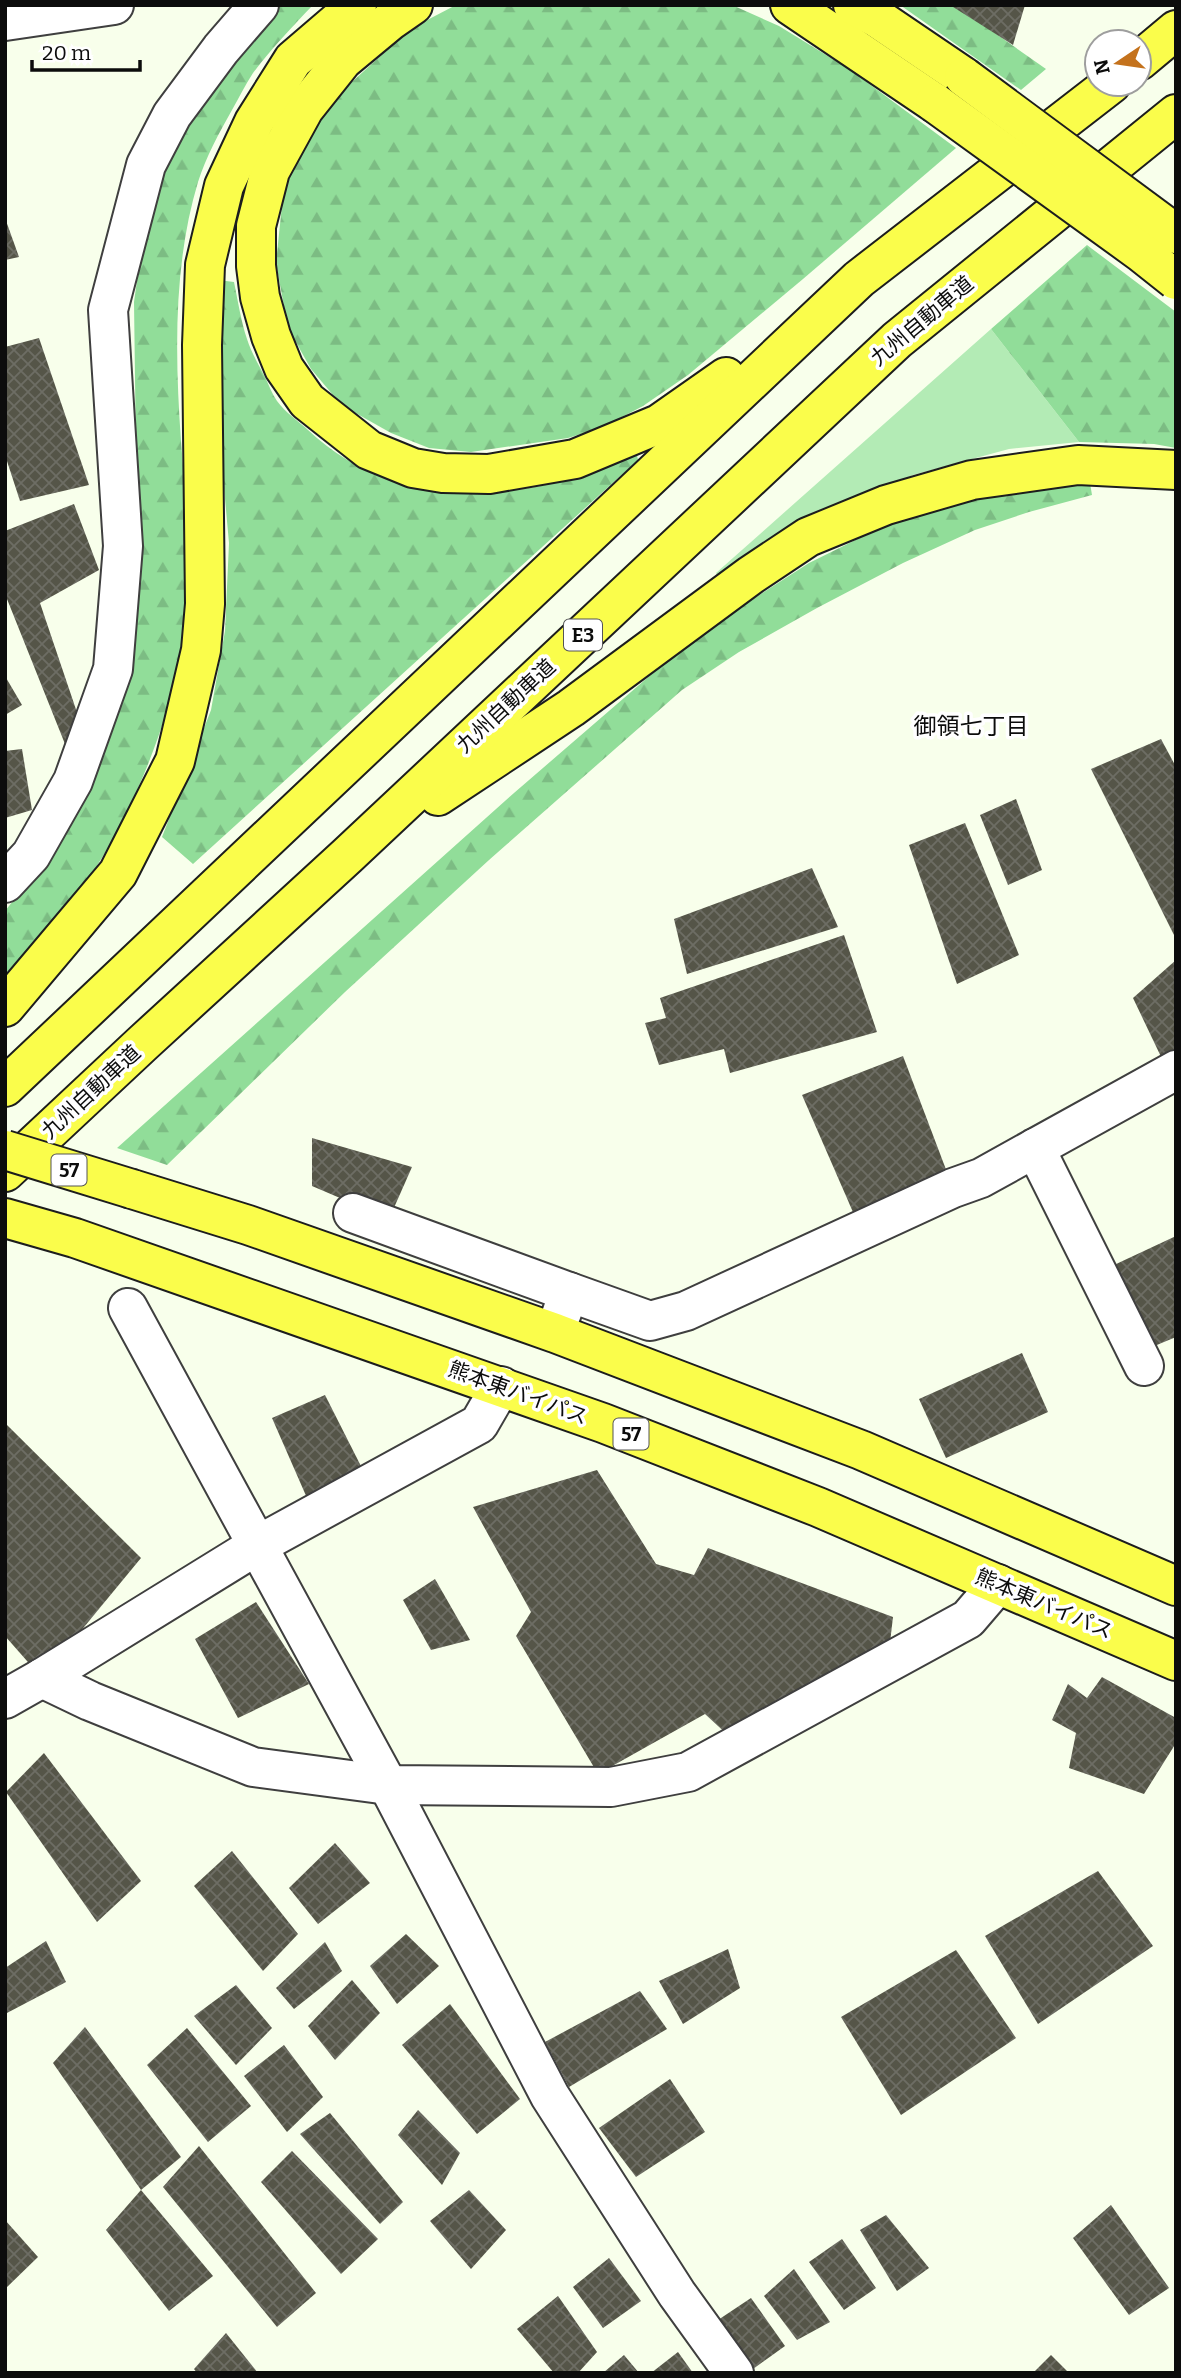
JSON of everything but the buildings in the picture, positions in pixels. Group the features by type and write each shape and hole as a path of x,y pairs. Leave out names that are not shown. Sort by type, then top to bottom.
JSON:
{"highway":[{"path":"5,1007 118,873 175,761 201,650 205,604 202,345 205,265 224,186 254,122 293,60 357,5"},
{"path":"413,5 343,60 304,110 270,171 256,226 256,266 260,297 271,336 284,368 307,401 369,450 413,468 443,473 489,474 575,459 659,424 859,279 1093,98"},
{"path":"790,5 935,103 1176,280"},
{"path":"853,5 877,18 964,77 1176,234"},
{"path":"1153,49 1176,30"},
{"name":"九州自動車道","path":"5,1172 897,341 1176,114"},
{"path":"5,1087 859,279"},
{"path":"347,856 571,708 751,575 808,537 886,505 972,480 1078,465 1176,470"},
{"name":"57","path":"5,1150 248,1225 555,1333 861,1450 1176,1586"},
{"name":"熊本東バイパス","path":"5,1218 75,1238 603,1423 818,1507 1176,1661"}],"street":[{"path":"5,21 114,5"},
{"path":"5,883 31,855 74,781 113,669 123,546 108,310 146,165 172,115 259,5"},
{"path":"353,1213 650,1321 686,1311 953,1188 981,1178 1176,1070"},
{"path":"1035,1148 1144,1366"},
{"path":"555,1333 569,1292"},
{"path":"128,1308 388,1786 550,2096 677,2294 734,2373"},
{"path":"5,1699 256,1546 479,1424 501,1386"},
{"path":"43,1678 90,1701 253,1767 388,1786 611,1787 688,1772 968,1619 998,1584"}],"green space":[{"path":"277,5 313,5 253,73 222,127 198,182 184,246 177,344 190,590 176,679 154,750 124,819 107,850 70,904 5,974 5,911 64,837 96,775 132,659 138,606 134,302 146,217 161,170 192,106"},
{"path":"456,5 732,5 779,26 849,69 956,148 688,375 643,406 603,427 568,438 471,452 429,448 391,433 352,411 333,395 311,369 288,328 276,263 284,186 330,102 410,29"},
{"path":"900,5 955,5 1046,69 1021,90"},
{"path":"1087,245 1176,312 1176,448 1154,444 1079,442 991,329"},
{"path":"218,280 234,282 249,344 280,405 345,458 384,478 424,489 466,493 509,491 595,471 637,455 638,460 193,864 162,837 211,710 225,631 229,543 215,388"},
{"path":"991,329 1079,442 1009,449 913,475 814,517 718,576 716,573"},
{"path":"1090,483 1092,495 975,530 903,563 739,652 682,690 489,860 345,992 167,1165 117,1148 514,793 668,660 733,612 809,563 898,519 951,501"}],"district":[{"name":"御領七丁目","path":"971,726"}]}
